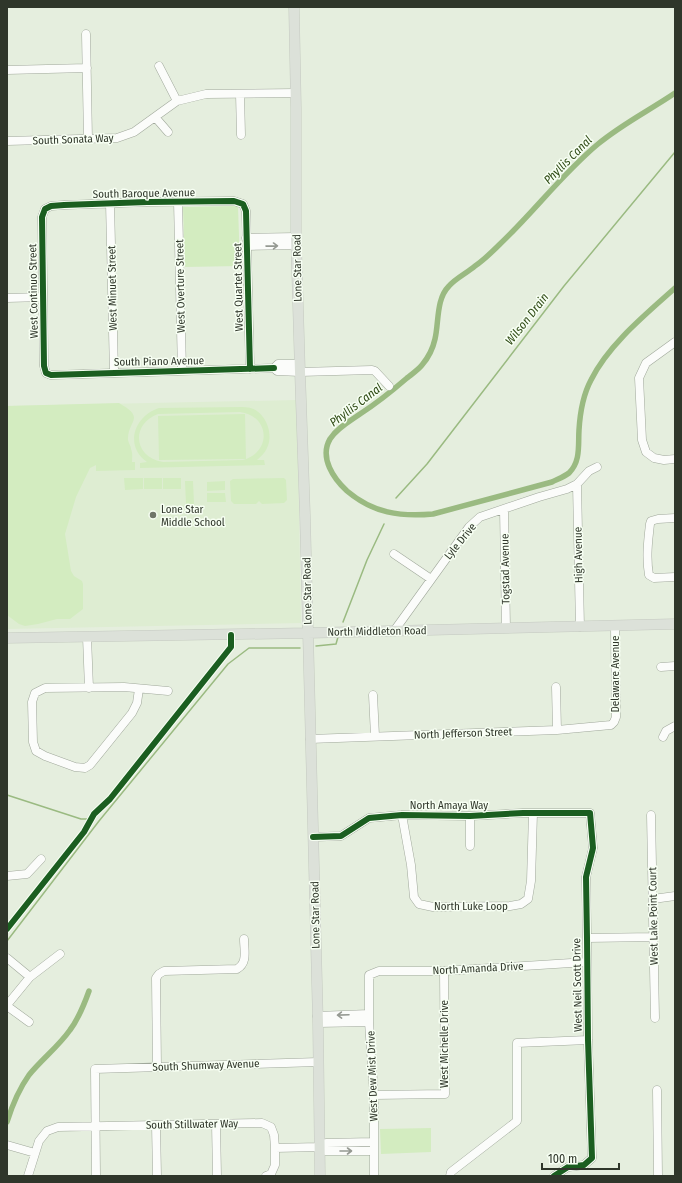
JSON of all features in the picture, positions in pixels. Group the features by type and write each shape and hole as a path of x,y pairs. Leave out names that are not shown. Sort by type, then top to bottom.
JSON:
{"main road":[{"name":"Lone Star Road","path":"294,7 297,241 306,515 320,1176"},
{"name":"North Middleton Road","path":"7,638 308,633 675,624"}],"street":[{"path":"86,34 88,139"},
{"path":"159,66 176,101"},
{"path":"7,70 87,68"},
{"name":"South Sonata Way","path":"7,141 117,138 134,132 176,101 206,94 296,93"},
{"path":"240,94 241,135"},
{"path":"155,117 168,132"},
{"name":"South Baroque Avenue","path":"45,209 51,206 110,203 234,201 243,204"},
{"name":"West Overture Street","path":"178,202 182,371"},
{"name":"West Minuet Street","path":"110,203 114,373"},
{"name":"West Quartet Street","path":"243,204 246,211 250,369"},
{"name":"West Continuo Street","path":"45,209 42,217 44,366 46,373"},
{"path":"247,242 297,241"},
{"path":"7,298 43,297"},
{"path":"674,346 646,363 639,378 642,440 646,452 654,458 675,460"},
{"name":"South Piano Avenue","path":"46,373 51,375 274,368 277,371 300,368 372,370 375,371 389,386"},
{"name":"Lyle Drive","path":"394,631 469,527 480,517 567,489 577,484 589,471 597,467"},
{"name":"High Avenue","path":"577,484 580,626"},
{"name":"Togstad Avenue","path":"504,509 506,628"},
{"path":"675,518 651,521 647,546 647,563 649,575 654,578 675,578"},
{"path":"394,554 431,579"},
{"name":"Delaware Avenue","path":"614,722 616,717 615,626"},
{"path":"87,637 89,688"},
{"path":"661,667 675,666"},
{"path":"139,689 137,703 132,713 90,765 85,768 75,767 44,756 36,751 33,742 32,702 35,693 46,688 124,687 168,691"},
{"path":"556,687 556,730"},
{"path":"373,696 375,736"},
{"name":"North Jefferson Street","path":"310,739 556,730 597,727 611,725 614,722"},
{"path":"663,737 666,731 675,726"},
{"name":"North Amaya Way","path":"313,837 341,836 369,818 402,814 470,816 533,813 590,813"},
{"name":"North Luke Loop","path":"402,814 411,865 414,896 419,904 433,907 475,907 510,906 522,904 528,899 531,881 533,813"},
{"name":"West Neil Scott Drive","path":"554,1176 568,1167 584,1165 592,1158 588,1040 586,877 593,848 590,813"},
{"name":"West Lake Point Court","path":"650,815 655,1018"},
{"path":"470,816 470,846"},
{"path":"7,876 27,874 42,859"},
{"path":"653,899 675,896"},
{"path":"587,938 654,936"},
{"path":"157,1067 156,978 164,971 237,969 243,964 244,939"},
{"path":"29,1022 7,1006 30,977 60,954"},
{"path":"7,958 30,977"},
{"name":"North Amanda Drive","path":"369,976 379,972 444,971 587,962"},
{"name":"West Michelle Drive","path":"374,1096 445,1094 444,971"},
{"name":"West Dew Mist Drive","path":"369,976 369,1018 374,1096 374,1176"},
{"path":"317,1019 369,1018"},
{"path":"450,1176 451,1172 517,1121 517,1043 588,1040"},
{"name":"South Shumway Avenue","path":"95,1126 95,1069 318,1062"},
{"path":"657,1090 658,1176"},
{"name":"South Stillwater Way","path":"35,1153 39,1141 47,1131 58,1127 95,1126 262,1123 271,1127 274,1135 275,1148"},
{"path":"216,1124 217,1176"},
{"path":"156,1125 157,1176"},
{"path":"95,1126 96,1176"},
{"path":"7,1145 35,1153 28,1176"},
{"path":"266,1176 271,1174 275,1165 275,1148 319,1147 326,1151 373,1146"}],"shaded area":[{"path":"238,206 240,266 185,267 183,207"},
{"name":"Lone Star Middle School","path":"297,400 301,623 7,629 7,406"},
{"path":"119,403 127,408 134,416 134,420 128,433 128,440 131,447 132,462 135,462 135,470 96,471 96,465 90,468 76,497 65,534 71,571 74,576 82,581 83,584 83,609 70,619 57,619 25,626 19,624 7,615 7,406"},
{"path":"242,407 255,410 261,414 267,423 270,438 267,448 257,460 264,460 265,465 140,468 140,463 147,462 136,448 134,440 135,432 138,424 143,418 150,412 159,408","holes":["240,412 250,415 257,420 262,427 264,434 263,442 259,450 252,456 243,460 163,462 153,459 141,448 139,440 143,425 149,419 158,414"]},
{"path":"245,414 246,459 159,460 158,416"},
{"path":"124,478 143,478 143,489 125,490"},
{"path":"144,478 162,478 162,489 144,489"},
{"path":"163,478 181,478 181,489 163,489"},
{"path":"284,478 286,480 287,500 284,503 262,504 259,501 256,504 234,504 231,501 230,481 233,479"},
{"path":"185,481 193,481 194,504 186,504"},
{"path":"225,481 225,490 207,491 207,482"},
{"path":"207,493 225,493 226,502 207,502"},
{"path":"431,1128 431,1152 381,1154 380,1129"}],"waterway":[{"name":"Phyllis Canal","path":"675,93 626,124 598,144 560,180 525,219 491,253 449,286 445,291 440,304 434,342 430,353 424,362 417,370 384,397 340,428 330,439 326,453 327,461 333,474 347,491 367,504 387,512 409,515 433,514 552,482 563,477 573,468 577,458 582,404 588,386 598,367 617,342 675,288"},
{"name":"Wilson Drain","path":"396,498 427,464 564,286 675,152"},
{"name":"Wilson Drain","path":"343,622 367,560 384,524"},
{"name":"Wilson Drain","path":"316,646 336,644 338,637"},
{"name":"Wilson Drain","path":"7,941 99,821 228,664 249,648 300,648"},
{"path":"7,795 81,819 87,819"},
{"path":"7,1122 25,1080 70,1030 79,1016 89,991"}],"cycle path":[{"path":"250,369 246,211 243,204 234,201 147,202 64,205 51,206 45,209 42,217 44,366 46,373 51,375 107,373 218,370 246,369 274,368"},
{"path":"7,929 84,832 94,814 110,799 231,647 231,635"},
{"path":"313,837 341,836 369,818 402,815 470,816 523,813 590,813 593,848 586,877 588,1040 592,1158 584,1165 568,1167 554,1176"}],"place":[{"name":"Lone Star Middle School","path":"153,515"}]}
